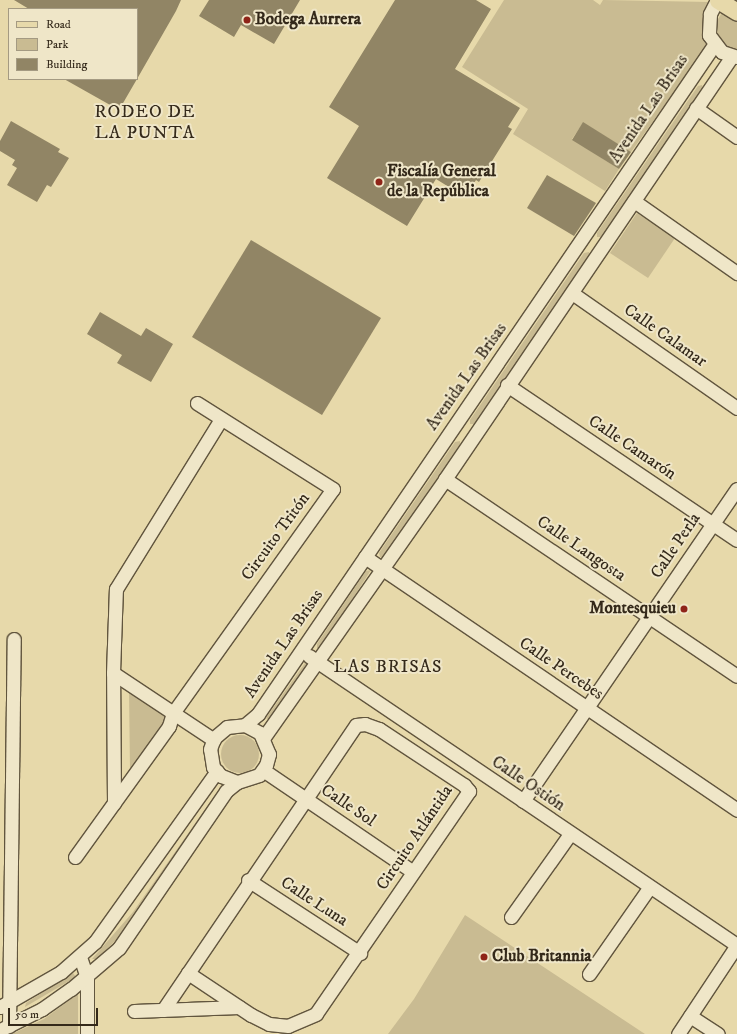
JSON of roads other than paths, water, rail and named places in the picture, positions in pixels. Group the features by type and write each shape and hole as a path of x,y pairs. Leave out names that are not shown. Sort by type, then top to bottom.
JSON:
{"main road":[{"path":"718,0 737,12"}],"street":[{"path":"14,639 5,1028 42,1009 87,977 119,948 226,791 237,782 254,778 263,770 269,754 264,737 445,479 473,434 572,293 696,108 734,57 714,45 708,25 718,0"},
{"name":"Avenida Las Brisas","path":"264,737 256,729 245,725 258,714 458,423 714,45"},
{"path":"696,71 713,84"},
{"path":"696,108 737,137"},
{"path":"634,201 737,273"},
{"name":"Calle Calamar","path":"572,293 737,408"},
{"name":"Calle Camarón","path":"507,385 737,540"},
{"name":"Circuito Tritón","path":"75,857 169,726 172,713 333,489 196,403"},
{"path":"114,803 113,673 116,589 221,419"},
{"path":"458,423 473,434"},
{"name":"Calle Langosta","path":"445,479 737,676"},
{"name":"Calle Perla","path":"522,801 650,618 737,489"},
{"name":"Calle Percebes","path":"365,557 737,810"},
{"name":"Calle Ostión","path":"301,650 649,888 737,945"},
{"path":"113,673 214,740"},
{"name":"Circuito Atlántida","path":"163,1010 248,880 351,730 365,724 379,729 464,785 469,791 413,872 360,953 316,1014 303,1022 288,1026 269,1024 239,1007 188,973"},
{"path":"237,782 217,771 210,755 214,740 227,727 245,725"},
{"name":"Calle Sol","path":"263,770 413,872"},
{"path":"5,1004 36,989 80,957 127,901 217,771"},
{"path":"511,917 570,834"},
{"name":"Calle Luna","path":"248,880 360,953"},
{"path":"589,974 649,888"},
{"path":"678,1034 737,945"},
{"path":"80,957 87,977 87,1034"},
{"path":"134,1011 239,1007"},
{"path":"690,1016 718,1034"}],"place":[{"name":"Bodega Aurrera","path":"247,20"},
{"name":"Fiscalía General de la República","path":"379,182"},
{"name":"Montesquieu","path":"684,609"},
{"name":"Club Britannia","path":"484,957"}],"district":[{"name":"RODEO DE LA PUNTA","path":"145,123"},
{"name":"LAS BRISAS","path":"388,667"}]}
